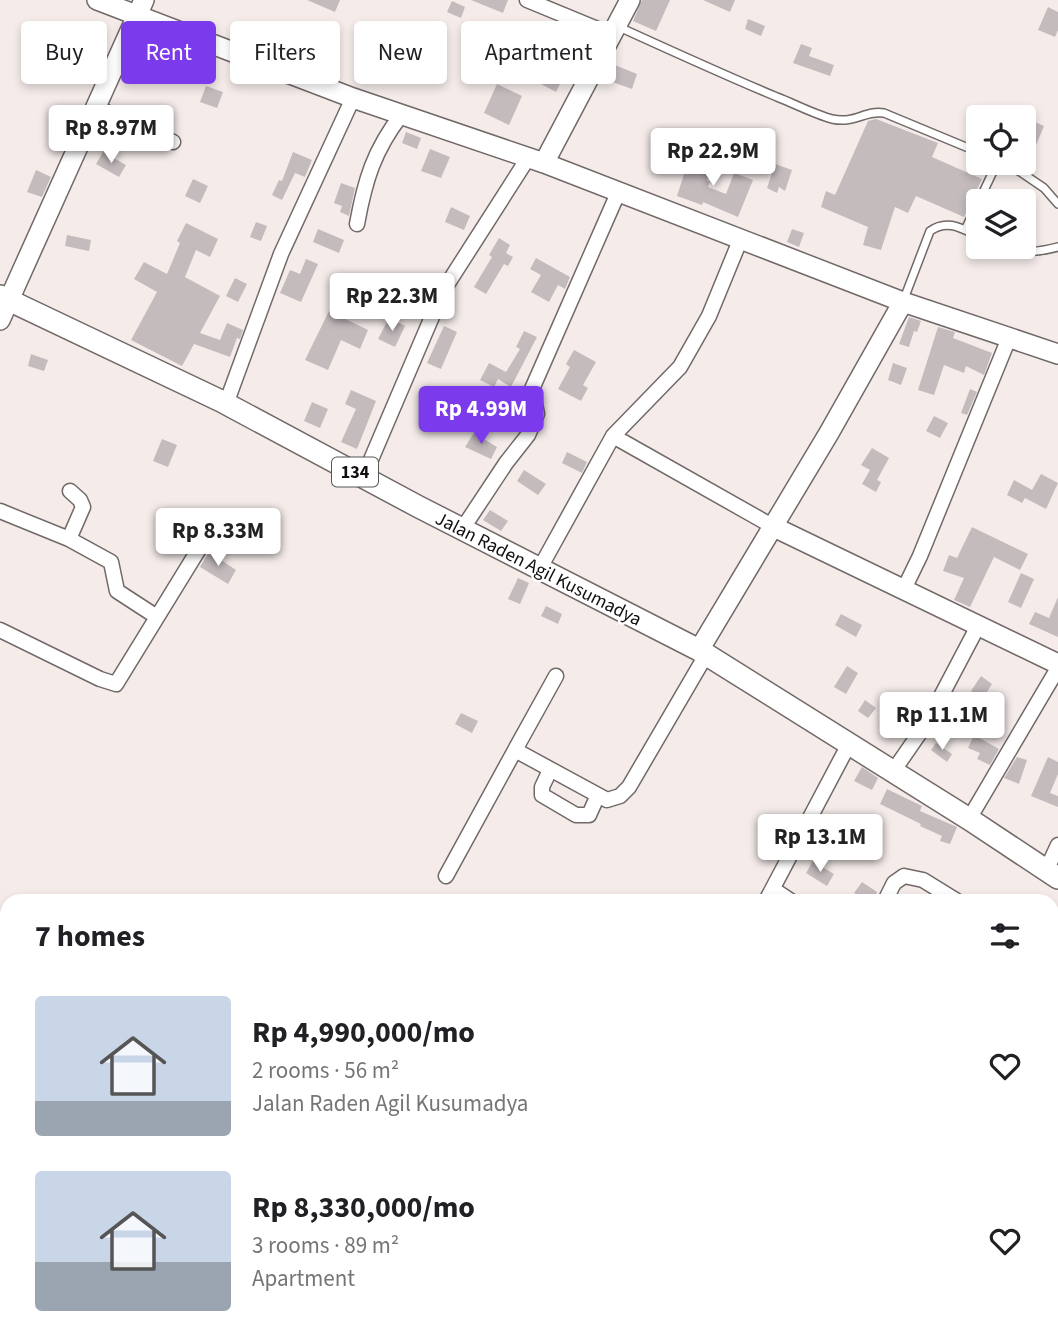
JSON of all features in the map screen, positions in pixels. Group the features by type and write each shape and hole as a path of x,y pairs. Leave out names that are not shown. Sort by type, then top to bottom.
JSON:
{"main road":[{"path":"97,0 140,7 353,98 536,160 904,302 1058,354"},
{"path":"616,28 631,0"},
{"path":"3,305 140,7"},
{"path":"536,160 582,84"},
{"path":"702,652 904,302"},
{"name":"Jalan Raden Agil Kusumadya","path":"3,305 226,404 702,652 1052,874"},
{"path":"774,527 1058,666"}],"street":[{"path":"527,0 589,21"},
{"path":"226,404 281,254 353,98"},
{"path":"96,107 173,142"},
{"path":"357,224 369,169 383,139 402,114"},
{"path":"364,476 443,291 536,160"},
{"path":"463,528 528,435 535,420 537,414 532,389 618,193"},
{"path":"540,568 613,436 680,367 709,316 741,238"},
{"path":"903,591 1009,338"},
{"path":"613,436 774,527"},
{"path":"69,539 82,507 80,500 70,491"},
{"path":"0,511 69,539 111,562 117,591 157,617"},
{"path":"0,629 100,679 116,684 211,531"},
{"path":"892,773 928,721 978,626"},
{"path":"515,750 607,800 614,799 629,787 702,652"},
{"path":"969,819 1058,666"},
{"path":"446,876 556,676"},
{"path":"771,894 849,744"},
{"path":"550,770 541,791 547,799 576,815 589,815 598,795"},
{"path":"1052,874 1058,845"},
{"path":"888,894 894,883 904,876 923,880 946,894"}],"lane":[{"path":"616,30 831,119 857,120 873,113 884,113 966,147"},
{"path":"1025,175 1044,188 1058,204"},
{"path":"904,302 930,231 939,225 947,224 965,230"},
{"path":"1036,251 1058,247"}],"building":[{"path":"307,0 340,0 335,12"},
{"path":"471,0 508,0 503,13"},
{"path":"642,0 670,0 656,31 633,21"},
{"path":"703,0 735,0 730,12"},
{"path":"452,1 465,7 461,18 447,12"},
{"path":"1048,7 1058,12 1058,30 1055,37 1038,30"},
{"path":"748,19 765,26 761,36 745,29"},
{"path":"801,44 812,48 809,56 834,65 830,76 793,63"},
{"path":"616,65 637,74 632,89 616,83"},
{"path":"497,84 522,96 509,125 484,113"},
{"path":"541,84 560,84 556,92"},
{"path":"206,86 223,92 217,108 200,102"},
{"path":"876,119 938,143 932,157 966,172 966,175 982,179 977,189 966,189 964,217 916,196 908,213 895,207 881,250 863,245 868,227 821,207 826,191 835,195 868,121"},
{"path":"1036,122 1044,126 1036,145"},
{"path":"406,132 421,138 417,149 402,143"},
{"path":"430,149 450,157 441,178 421,171"},
{"path":"103,152 126,165 119,177 96,164"},
{"path":"293,152 312,160 305,177 295,173 282,200 272,195 279,180 282,181"},
{"path":"694,155 715,162 707,181 710,181 708,187 726,194 734,173 753,180 738,217 703,202 702,205 677,196"},
{"path":"775,164 792,170 785,191 779,187 777,193 767,188"},
{"path":"36,170 51,177 42,197 27,192"},
{"path":"193,179 208,186 200,203 185,196"},
{"path":"341,183 355,188 349,216 340,212 342,206 334,203"},
{"path":"451,207 470,216 464,230 445,222"},
{"path":"256,222 267,226 261,241 250,237"},
{"path":"186,223 218,239 210,257 196,250 185,277 220,296 200,333 220,340 227,323 243,330 230,357 194,344 182,366 131,340 157,292 134,279 144,262 167,274 180,243 177,241"},
{"path":"318,229 344,240 339,253 313,242"},
{"path":"792,229 804,233 799,247 787,242"},
{"path":"67,235 91,240 89,251 65,246"},
{"path":"499,238 510,245 506,253 513,257 508,266 504,264 486,294 474,287 492,257 489,255"},
{"path":"536,258 570,277 565,289 558,285 549,302 531,292 541,275 530,269"},
{"path":"306,259 318,264 301,302 280,293 290,270 300,274"},
{"path":"235,278 247,284 238,302 226,296"},
{"path":"329,311 368,330 360,349 341,340 328,370 305,360"},
{"path":"909,317 921,321 917,332 914,331 909,347 899,344"},
{"path":"389,318 405,326 395,347 378,339"},
{"path":"444,326 457,332 441,369 427,363"},
{"path":"938,327 955,332 953,338 992,353 984,375 966,366 964,373 944,365 934,395 918,390"},
{"path":"524,331 537,337 511,387 498,379 494,387 480,380 489,363 506,372 520,349 516,347"},
{"path":"574,350 596,362 583,385 588,388 581,401 558,389 570,367 566,364"},
{"path":"31,354 48,360 44,371 28,366"},
{"path":"893,363 907,368 901,385 888,380"},
{"path":"970,389 977,392 967,415 961,413"},
{"path":"351,390 376,401 357,449 341,442 356,409 345,404"},
{"path":"312,402 328,409 320,428 304,421"},
{"path":"934,416 948,423 940,438 926,431"},
{"path":"474,433 497,447 491,459 465,447"},
{"path":"162,439 177,445 168,467 153,461"},
{"path":"872,448 889,458 877,480 881,482 876,492 862,484 870,470 861,465"},
{"path":"567,452 587,462 582,473 562,463"},
{"path":"524,470 546,484 538,495 517,481"},
{"path":"1041,474 1058,483 1046,509 1025,498 1022,503 1007,495 1014,480 1032,490"},
{"path":"490,510 508,521 501,531 483,520"},
{"path":"972,527 1028,554 1020,570 994,557 970,607 954,600 964,578 943,571 949,555 957,558"},
{"path":"209,552 236,570 228,584 200,567"},
{"path":"1021,573 1034,579 1021,608 1008,602"},
{"path":"518,578 529,583 520,604 508,599"},
{"path":"1058,597 1058,637 1029,624 1035,612 1049,618"},
{"path":"546,606 562,614 558,624 541,616"},
{"path":"841,614 862,625 856,637 835,625"},
{"path":"847,666 858,673 846,694 834,687"},
{"path":"981,676 992,684 983,698 971,691"},
{"path":"865,700 876,708 868,718 858,711"},
{"path":"946,707 955,712 945,731 936,726"},
{"path":"905,711 919,717 908,732 898,724"},
{"path":"461,713 478,721 472,733 455,724"},
{"path":"974,735 999,749 990,765 977,759 980,753 968,748"},
{"path":"936,743 952,754 947,762 931,750"},
{"path":"1017,757 1027,760 1019,784 1004,778"},
{"path":"1048,757 1058,762 1058,774 1050,793 1058,796 1058,807 1031,796"},
{"path":"862,767 878,778 872,790 854,781"},
{"path":"887,789 922,806 920,811 957,827 950,844 940,841 942,836 920,826 921,824 880,804"},
{"path":"850,824 870,836 864,846 844,833"},
{"path":"813,861 834,874 827,886 806,873"},
{"path":"862,882 877,892 876,894 854,893"}]}
